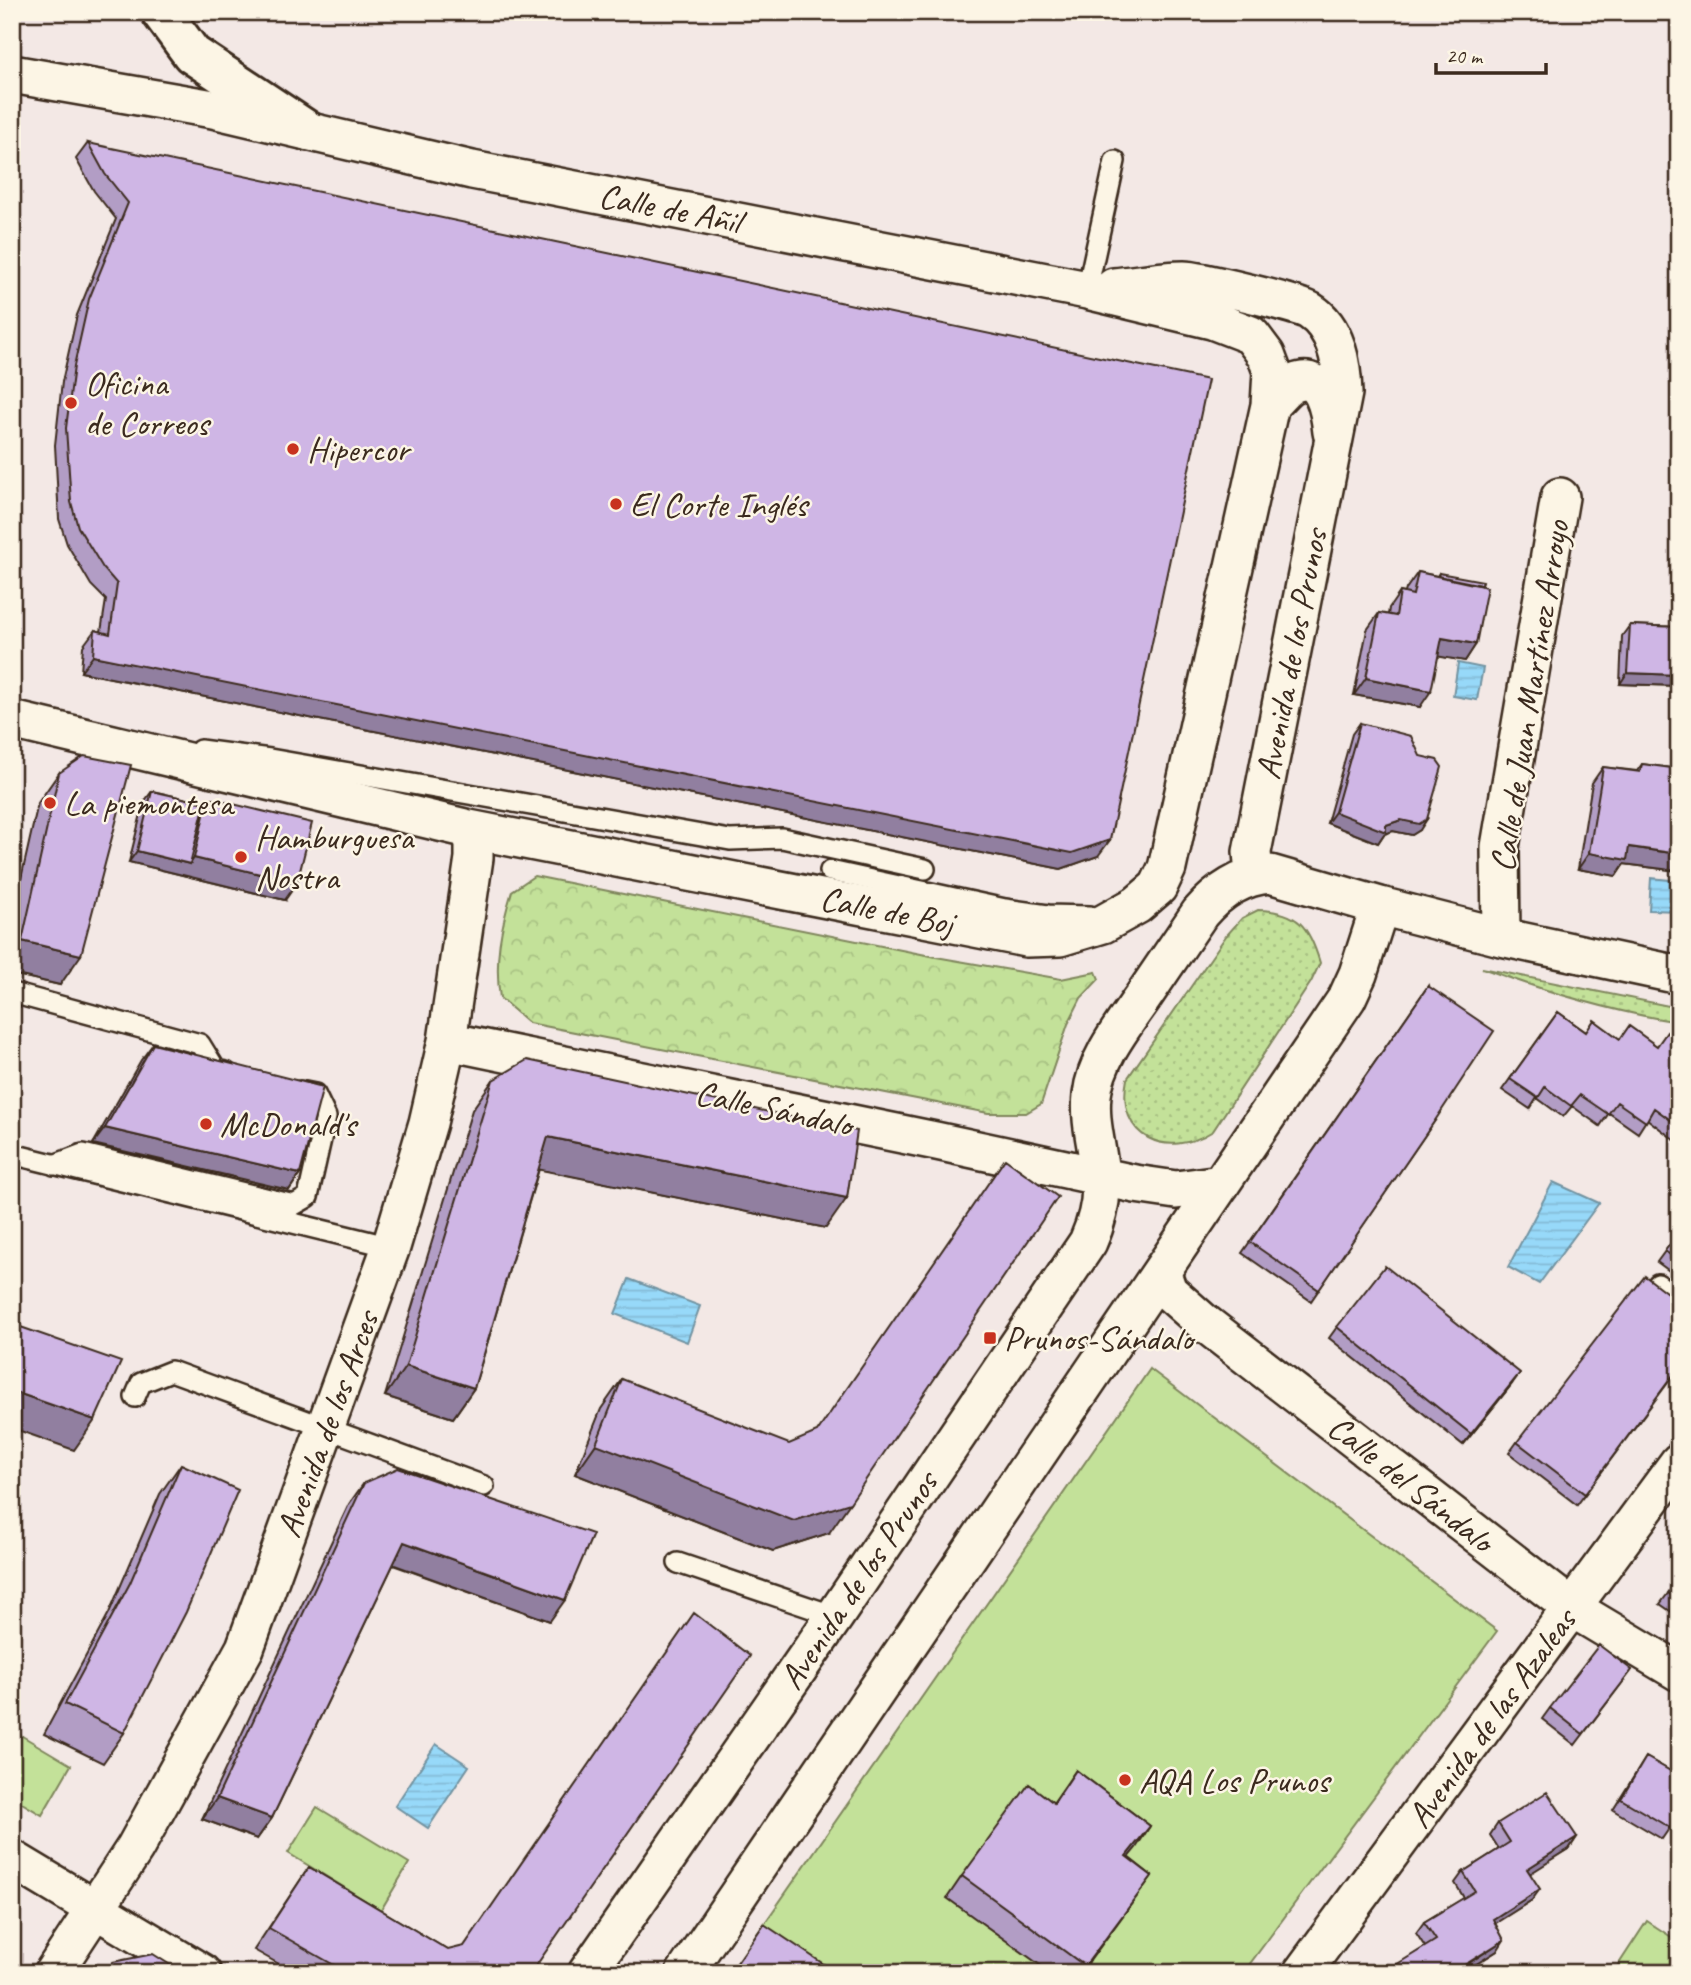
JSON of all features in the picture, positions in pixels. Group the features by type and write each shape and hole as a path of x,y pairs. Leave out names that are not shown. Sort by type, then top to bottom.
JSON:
{"highway":[{"path":"161,12 192,54 308,131"}],"street":[{"name":"Calle de Añil","path":"12,74 213,109 472,170 1087,290 1212,320 1251,335 1266,355 1272,371 1270,405"},
{"name":"Avenida de los Prunos","path":"587,1973 835,1616 1088,1242 1095,1225 1100,1176 1091,1122 1096,1074 1116,1036 1200,913 1220,894 1254,875 1252,852 1343,393 1337,346 1311,311 1187,279 1087,290"},
{"path":"1270,405 1293,383 1306,380 1317,385 1327,400 1333,437"},
{"name":"Calle de Boj","path":"12,720 469,828 1026,938 1060,937 1103,924 1137,905 1158,887 1167,867 1270,405"},
{"name":"Calle de Juan Martínez Arroyo","path":"1501,937 1500,847 1560,497"},
{"name":"Avenida de los Arces","path":"53,1973 135,1849 246,1648 391,1247 428,1123 447,1041 474,858 474,843 469,828"},
{"path":"1254,875 1270,874 1501,937 1679,975"},
{"path":"685,1973 1347,999 1380,906"},
{"name":"Calle Sándalo","path":"447,1041 1100,1176"},
{"path":"1100,1176 1176,1190 1221,1184"},
{"name":"Calle del Sándalo","path":"1162,1274 1168,1290 1194,1314 1572,1608 1679,1672"},
{"name":"Avenida de las Azaleas","path":"1302,1973 1679,1462"},
{"path":"12,1859 202,1973"}],"lane":[{"path":"1087,290 1115,161"},
{"path":"129,747 224,752 270,759 730,840 782,838 925,869"},
{"path":"830,871 1005,909 1048,915 1079,918 1137,905"},
{"path":"12,993 200,1044 216,1070 241,1076"},
{"path":"54,1165 83,1154 294,1205 308,1197 326,1116 315,1094 278,1085"},
{"path":"12,1154 391,1247"},
{"path":"1658,1284 1679,1300"},
{"path":"135,1397 141,1383 170,1371 484,1486"},
{"path":"678,1563 835,1616"}],"green space":[{"path":"534,876 936,957 1061,979 1096,972 1099,979 1081,998 1068,1024 1041,1104 1026,1113 988,1113 529,1023 500,998 498,957 512,891"},
{"path":"1258,910 1292,917 1306,930 1320,963 1311,982 1213,1131 1196,1140 1178,1143 1162,1143 1148,1138 1137,1129 1129,1116 1125,1099 1127,1079 1226,936 1242,918"},
{"path":"1482,968 1679,1008 1679,1022 1579,1000"},
{"name":"AQA Los Prunos","path":"1150,1369 1497,1631 1243,1973 730,1973"},
{"path":"12,1730 71,1765 42,1815 12,1797"},
{"path":"317,1807 409,1863 381,1910 288,1853"},
{"path":"1647,1921 1679,1942 1679,1973 1613,1973"}],"water":[{"path":"1458,663 1483,668 1477,700 1453,696"},
{"path":"1651,878 1679,881 1679,911 1649,910"},
{"path":"1553,1182 1599,1203 1539,1284 1508,1267"},
{"path":"629,1279 700,1306 687,1342 615,1314"},
{"path":"436,1744 469,1766 428,1828 395,1806"}],"building":[{"name":"El Corte Inglés","path":"88,143 1208,380 1110,840 1072,853 93,656 95,630 110,634 117,584 103,568 78,527 71,502 66,428 74,366 89,299 128,203 105,174"},
{"path":"1418,572 1487,587 1476,644 1442,638 1431,691 1366,678 1379,613 1396,616 1400,592 1413,595"},
{"path":"1439,573 1483,581 1482,585 1438,576"},
{"path":"1630,625 1679,627 1679,675 1627,673"},
{"path":"1360,723 1411,736 1420,756 1437,760 1442,767 1427,819 1419,824 1401,820 1386,825 1386,832 1335,812"},
{"path":"84,756 131,765 81,955 22,941 59,773"},
{"path":"1642,764 1679,769 1679,854 1629,847 1627,860 1589,853 1603,767 1640,772"},
{"path":"152,791 205,803 190,864 137,851"},
{"name":"Hamburguesa Nostra","path":"208,798 312,823 297,883 194,858"},
{"path":"1428,986 1494,1031 1319,1290 1250,1242"},
{"path":"1558,1012 1586,1032 1594,1020 1620,1039 1629,1026 1657,1046 1667,1032 1679,1041 1679,1126 1654,1108 1646,1122 1617,1102 1608,1114 1580,1095 1571,1106 1545,1087 1538,1098 1510,1079"},
{"name":"McDonald's","path":"153,1044 323,1087 300,1174 105,1128"},
{"path":"527,1060 857,1131 847,1198 548,1137 474,1388 406,1366 493,1080"},
{"path":"1005,1159 1058,1197 850,1503 794,1521 596,1444 622,1379 789,1444 817,1432"},
{"path":"1679,1232 1679,1261 1665,1251"},
{"path":"1385,1266 1520,1373 1471,1434 1337,1327"},
{"path":"1645,1276 1679,1302 1679,1367 1585,1494 1517,1442"},
{"path":"12,1324 121,1362 95,1420 12,1391"},
{"path":"181,1464 238,1490 186,1612 124,1733 65,1704 130,1583"},
{"path":"398,1468 593,1534 565,1600 404,1542 272,1818 217,1798 364,1483"},
{"path":"1679,1579 1679,1600 1668,1593"},
{"path":"694,1613 750,1656 531,1973 348,1973 269,1928 309,1867 448,1950 464,1946"},
{"path":"1599,1645 1632,1670 1583,1734 1550,1708"},
{"path":"1646,1757 1679,1776 1679,1815 1670,1828 1621,1799"},
{"path":"1076,1770 1150,1826 1126,1856 1152,1876 1085,1966 962,1876 1029,1784 1054,1803"},
{"path":"1547,1792 1577,1837 1527,1869 1540,1889 1493,1919 1504,1940 1455,1973 1387,1973 1386,1971 1436,1940 1424,1922 1475,1891 1463,1872 1510,1842 1498,1823"},
{"path":"12,1891 16,1909 12,1915"},
{"path":"764,1924 837,1973 730,1973"},
{"path":"153,1954 183,1973 106,1973 113,1962"}],"place":[{"name":"Oficina de Correos","path":"71,403"},
{"name":"Hipercor","path":"293,449"},
{"name":"El Corte Inglés","path":"616,504"},
{"name":"La piemontesa","path":"50,803"},
{"name":"Hamburguesa Nostra","path":"241,857"},
{"name":"McDonald's","path":"206,1124"},
{"name":"Prunos-Sándalo","path":"990,1338"},
{"name":"AQA Los Prunos","path":"1125,1780"}]}
